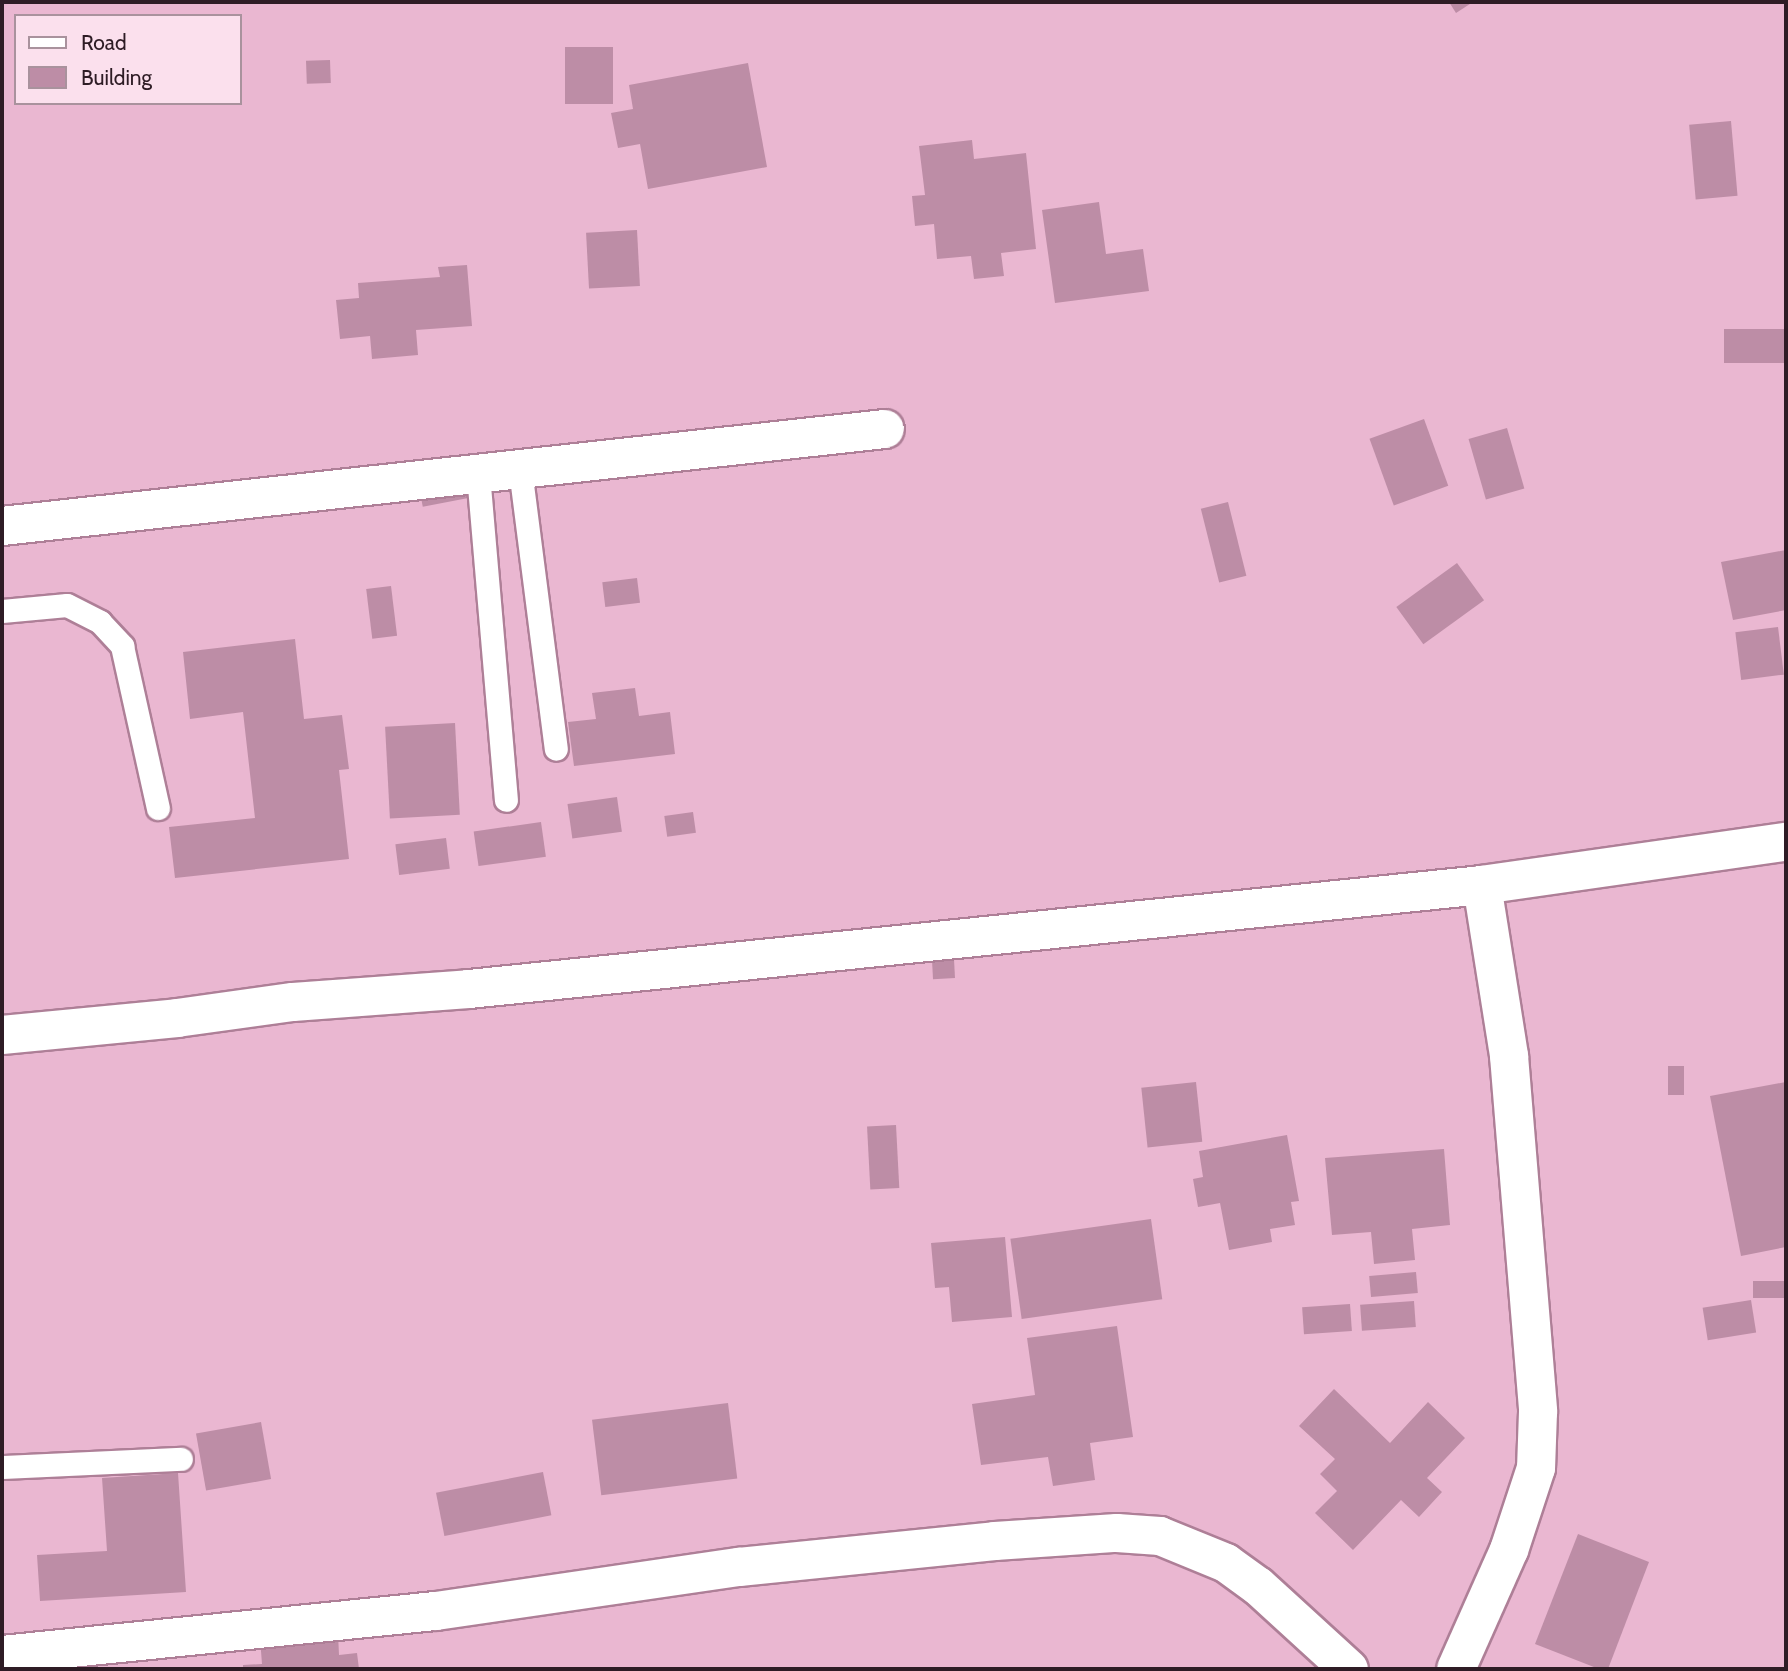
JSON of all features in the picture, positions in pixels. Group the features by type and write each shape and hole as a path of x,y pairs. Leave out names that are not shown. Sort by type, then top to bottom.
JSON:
{"street":[{"path":"2,526 885,429"},
{"path":"2,1035 177,1018 293,1002 469,989 1482,885 1786,842"},
{"path":"1456,1669 1509,1550 1536,1468 1538,1412 1509,1056 1482,885"},
{"path":"2,1655 436,1611 738,1567 995,1541 1117,1533 1160,1536 1226,1563 1258,1586 1349,1669"}],"lane":[{"path":"520,469 556,749"},
{"path":"478,474 506,800"},
{"path":"2,611 67,606 100,622 122,646 158,808"},
{"path":"2,1467 181,1459"}],"building":[{"path":"1449,2 1473,2 1456,13"},
{"path":"565,47 613,47 613,104 565,104"},
{"path":"330,60 331,83 307,84 306,61"},
{"path":"748,63 767,167 648,189 640,144 618,148 611,113 633,109 629,85"},
{"path":"1731,121 1738,196 1696,199 1689,125"},
{"path":"972,140 974,159 1026,153 1036,249 1001,253 1004,276 974,279 971,256 937,259 934,224 915,226 912,196 925,195 919,146"},
{"path":"1099,202 1106,254 1143,249 1149,291 1055,303 1042,210"},
{"path":"637,230 640,286 589,289 586,233"},
{"path":"467,265 472,326 416,330 418,355 372,359 370,336 340,339 336,300 359,298 358,283 440,277 438,267"},
{"path":"1724,329 1786,329 1786,363 1724,363"},
{"path":"1424,419 1448,486 1394,506 1369,439"},
{"path":"1507,428 1524,489 1486,500 1469,439"},
{"path":"471,477 475,497 423,507 419,487"},
{"path":"1228,502 1246,576 1219,583 1201,509"},
{"path":"1786,550 1786,610 1733,620 1721,562"},
{"path":"1457,563 1484,600 1423,644 1396,607"},
{"path":"637,578 640,603 605,607 602,582"},
{"path":"391,586 397,636 372,639 366,589"},
{"path":"1778,627 1784,675 1741,680 1735,632"},
{"path":"295,639 304,719 342,715 349,769 339,770 349,859 175,878 169,827 255,818 243,712 190,719 183,652"},
{"path":"635,688 639,716 670,712 675,754 574,766 568,722 596,719 592,693"},
{"path":"455,723 460,815 390,819 385,727"},
{"path":"617,797 622,832 572,839 567,804"},
{"path":"693,812 696,833 667,837 664,816"},
{"path":"541,822 546,857 479,866 474,831"},
{"path":"446,838 450,869 399,875 395,844"},
{"path":"954,959 955,978 933,979 932,960"},
{"path":"1668,1066 1684,1066 1684,1095 1668,1095"},
{"path":"1196,1082 1202,1142 1148,1147 1141,1088"},
{"path":"1786,1082 1786,1247 1741,1256 1710,1096"},
{"path":"896,1125 899,1188 870,1189 867,1127"},
{"path":"1287,1135 1299,1201 1291,1202 1295,1225 1270,1229 1272,1242 1229,1250 1220,1203 1198,1207 1193,1179 1203,1177 1199,1151"},
{"path":"1444,1149 1450,1225 1412,1229 1415,1260 1374,1264 1371,1232 1332,1235 1325,1158"},
{"path":"1151,1219 1162,1299 1022,1319 1010,1239"},
{"path":"1005,1237 1012,1317 952,1322 949,1287 935,1288 931,1243"},
{"path":"1416,1272 1418,1293 1371,1297 1369,1276"},
{"path":"1753,1281 1786,1281 1786,1298 1753,1298"},
{"path":"1751,1300 1756,1333 1708,1340 1703,1308"},
{"path":"1414,1301 1416,1327 1362,1331 1360,1305"},
{"path":"1350,1304 1352,1331 1304,1334 1302,1307"},
{"path":"1117,1326 1133,1437 1090,1443 1095,1480 1053,1486 1048,1457 981,1465 972,1404 1035,1395 1027,1338"},
{"path":"1334,1389 1390,1443 1428,1402 1465,1438 1427,1478 1442,1492 1419,1517 1401,1500 1353,1550 1315,1513 1337,1491 1320,1474 1335,1459 1299,1426"},
{"path":"728,1403 737,1478 601,1495 592,1420"},
{"path":"261,1422 271,1479 206,1491 196,1433"},
{"path":"543,1472 551,1515 444,1536 436,1493"},
{"path":"178,1473 186,1592 40,1601 37,1555 107,1551 102,1478"},
{"path":"1578,1534 1649,1562 1608,1669 1599,1669 1535,1644"},
{"path":"338,1633 339,1655 357,1653 359,1669 243,1669 243,1665 262,1664 260,1638"}]}
